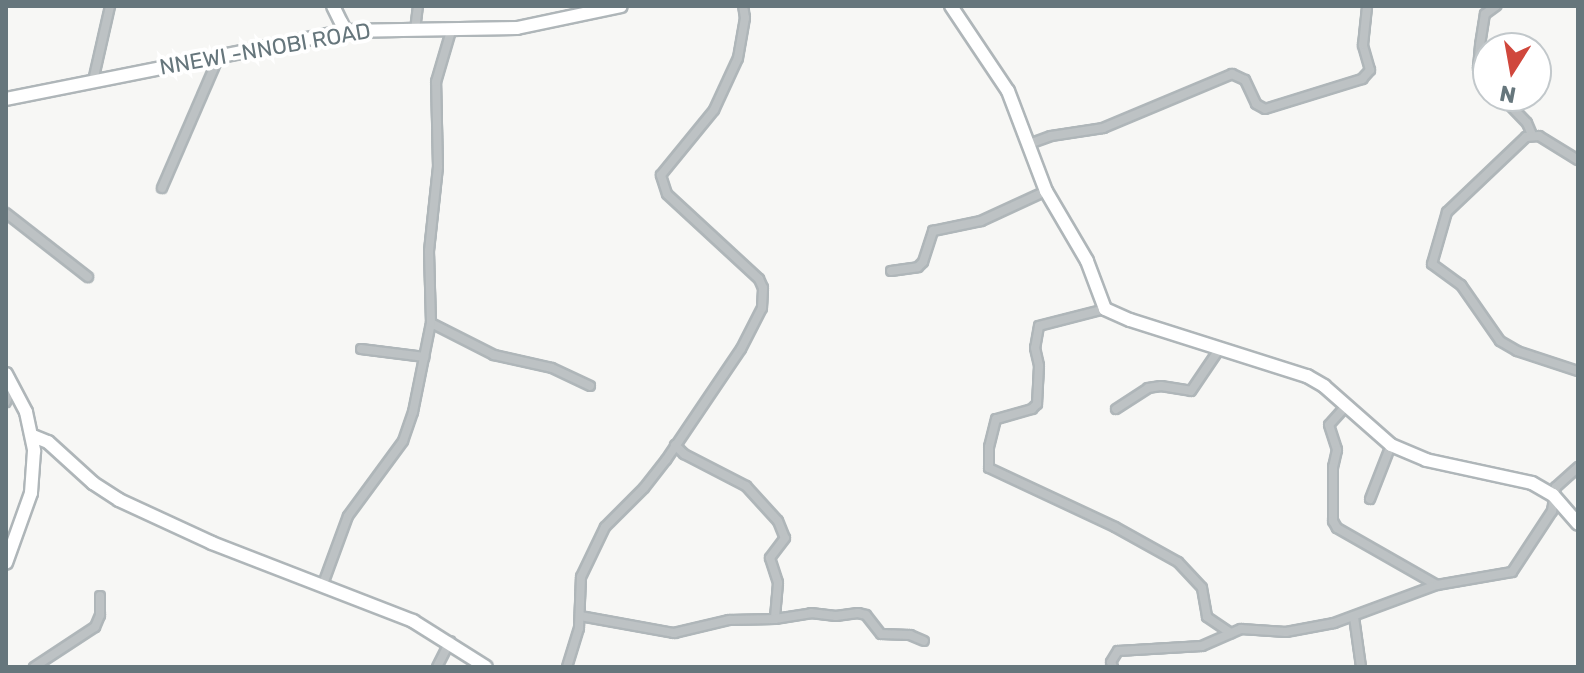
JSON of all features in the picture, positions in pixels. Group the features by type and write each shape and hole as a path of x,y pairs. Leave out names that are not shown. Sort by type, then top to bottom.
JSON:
{"street":[{"path":"93,81 110,6"},
{"path":"333,6 345,31"},
{"path":"415,30 418,6"},
{"name":"NNEWI -NNOBI ROAD","path":"6,99 345,31 451,31 555,23 621,6"},
{"path":"567,667 580,616 578,594 581,577 605,527 644,488 675,445 741,349 764,299 759,279 667,194 661,175 714,110 738,58 745,18 743,6"},
{"path":"951,6 965,32 997,72 1046,191 1087,261 1105,309"},
{"path":"1029,144 1051,136 1103,128 1232,74 1245,80 1256,104 1265,109 1362,79 1370,70 1363,45 1367,6"},
{"path":"1482,32 1485,14 1496,6"},
{"path":"323,584 348,516 403,441 424,357 431,323 429,251 438,167 436,82 451,31"},
{"path":"162,188 219,56"},
{"path":"1516,112 1527,123 1532,135 1578,160"},
{"path":"1532,135 1506,152 1447,212 1432,264 1461,285 1500,341 1517,351 1578,371"},
{"path":"891,271 918,267 923,262 933,231 981,221 1046,191"},
{"path":"6,213 88,277"},
{"path":"1231,633 1207,617 1202,588 1178,562 1115,527 1002,476 987,464 996,419 1032,409 1037,404 1039,366 1035,348 1039,326 1105,309 1130,320 1307,376 1391,445 1426,460 1532,483 1553,495 1578,524"},
{"path":"431,323 494,355 552,368 590,386"},
{"path":"1116,409 1148,388 1195,389 1220,348"},
{"path":"361,349 424,357"},
{"path":"6,402 9,380"},
{"path":"6,563 31,493 33,436 9,380"},
{"path":"1346,406 1329,425 1337,450 1333,467 1333,521 1337,528 1396,565 1437,585"},
{"path":"33,436 48,442 93,483 119,500 212,543 413,621 450,641 486,667"},
{"path":"675,445 684,454 746,486 778,521 785,538 770,558 778,583 775,619"},
{"path":"1370,499 1391,445"},
{"path":"1113,667 1111,662 1118,651 1202,646 1251,628 1286,632 1354,617 1437,585 1512,572 1552,511 1553,495 1562,478 1578,467"},
{"path":"34,667 95,627 100,596"},
{"path":"580,616 668,633 729,620 775,619 811,613 836,616 858,613 866,615 881,634 910,635 924,641"},
{"path":"1354,617 1361,667"},
{"path":"437,667 450,641"}]}
